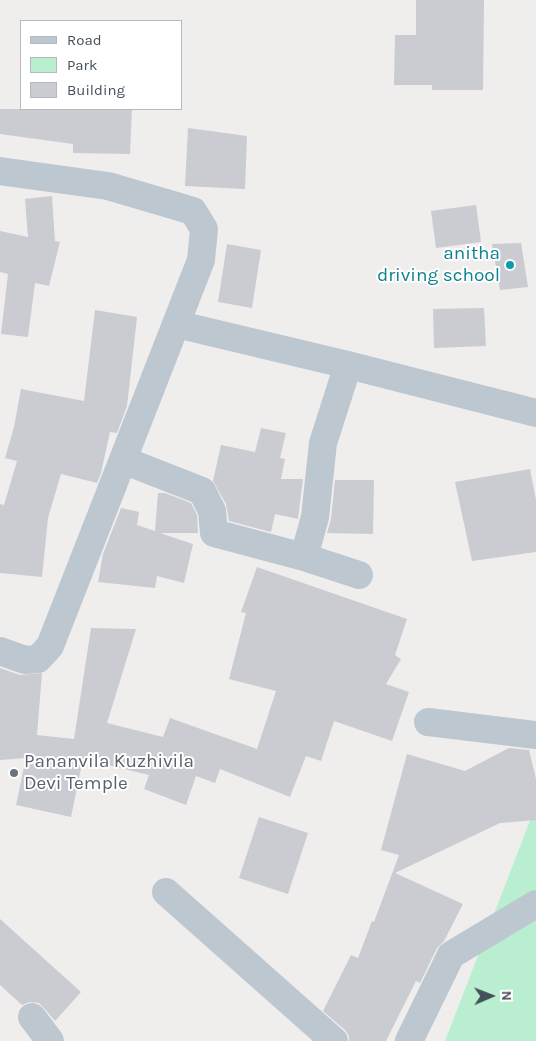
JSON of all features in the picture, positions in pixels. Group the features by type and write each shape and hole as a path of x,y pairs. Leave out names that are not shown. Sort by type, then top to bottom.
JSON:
{"street":[{"path":"0,171 108,186 193,211 204,229 202,260 50,646 38,659 25,660 0,650"},
{"path":"176,324 536,413"},
{"path":"304,557 315,517 323,443 348,365"},
{"path":"123,460 202,491 212,511 214,532 304,557 359,575"},
{"path":"428,722 536,734"},
{"path":"166,892 334,1041"},
{"path":"409,1041 451,955 536,904"},
{"path":"32,1017 50,1041"}],"green space":[{"path":"536,805 536,1041 445,1041"}],"building":[{"path":"416,0 484,0 483,90 432,90 432,85 394,85 395,35 416,35"},
{"path":"0,109 132,110 130,154 73,153 73,144 0,134"},
{"path":"188,128 247,136 245,189 185,186"},
{"path":"52,196 55,241 60,242 49,286 35,283 28,337 1,334 8,274 0,272 0,231 28,237 25,199"},
{"path":"476,205 481,242 436,248 431,211"},
{"name":"anitha driving school","path":"521,243 528,287 500,290 492,244"},
{"path":"227,244 261,250 252,308 218,302"},
{"path":"484,308 486,346 434,348 433,309"},
{"path":"95,310 137,317 127,406 117,433 110,432 97,483 61,474 48,518 42,577 0,573 0,504 4,505 17,461 5,458 14,427 21,389 84,401"},
{"path":"261,428 286,433 280,458 285,459 281,479 303,479 298,519 275,514 271,532 229,521 226,504 213,481 221,445 255,452"},
{"path":"530,469 536,500 536,552 472,561 455,482"},
{"path":"335,480 374,480 373,534 327,533 331,519"},
{"path":"158,493 165,493 191,503 197,515 198,533 160,533 193,544 184,583 157,576 155,588 98,582 103,554 121,508 139,512 137,525 155,531"},
{"path":"257,567 407,619 395,655 401,659 386,684 409,692 392,741 334,721 321,761 306,756 290,797 220,769 215,783 196,776 186,805 144,789 149,775 83,759 71,817 16,805 26,758 0,760 0,668 20,675 42,673 37,735 74,739 91,628 136,629 107,723 163,737 170,718 257,749 276,691 229,679 246,613 241,612"},
{"path":"509,748 529,750 536,779 536,820 500,823 395,873 463,904 444,941 437,948 420,983 416,981 386,1041 349,1041 349,1036 345,1030 323,1011 351,955 358,958 372,921 374,922 399,855 381,850 407,754 465,771"},
{"path":"259,817 308,833 288,894 239,878"},
{"path":"0,919 81,992 55,1021 39,1003 30,1002 22,1005 0,985"}],"place":[{"name":"anitha driving school","path":"510,265"},
{"name":"Pananvila Kuzhivila Devi Temple","path":"14,773"}]}
